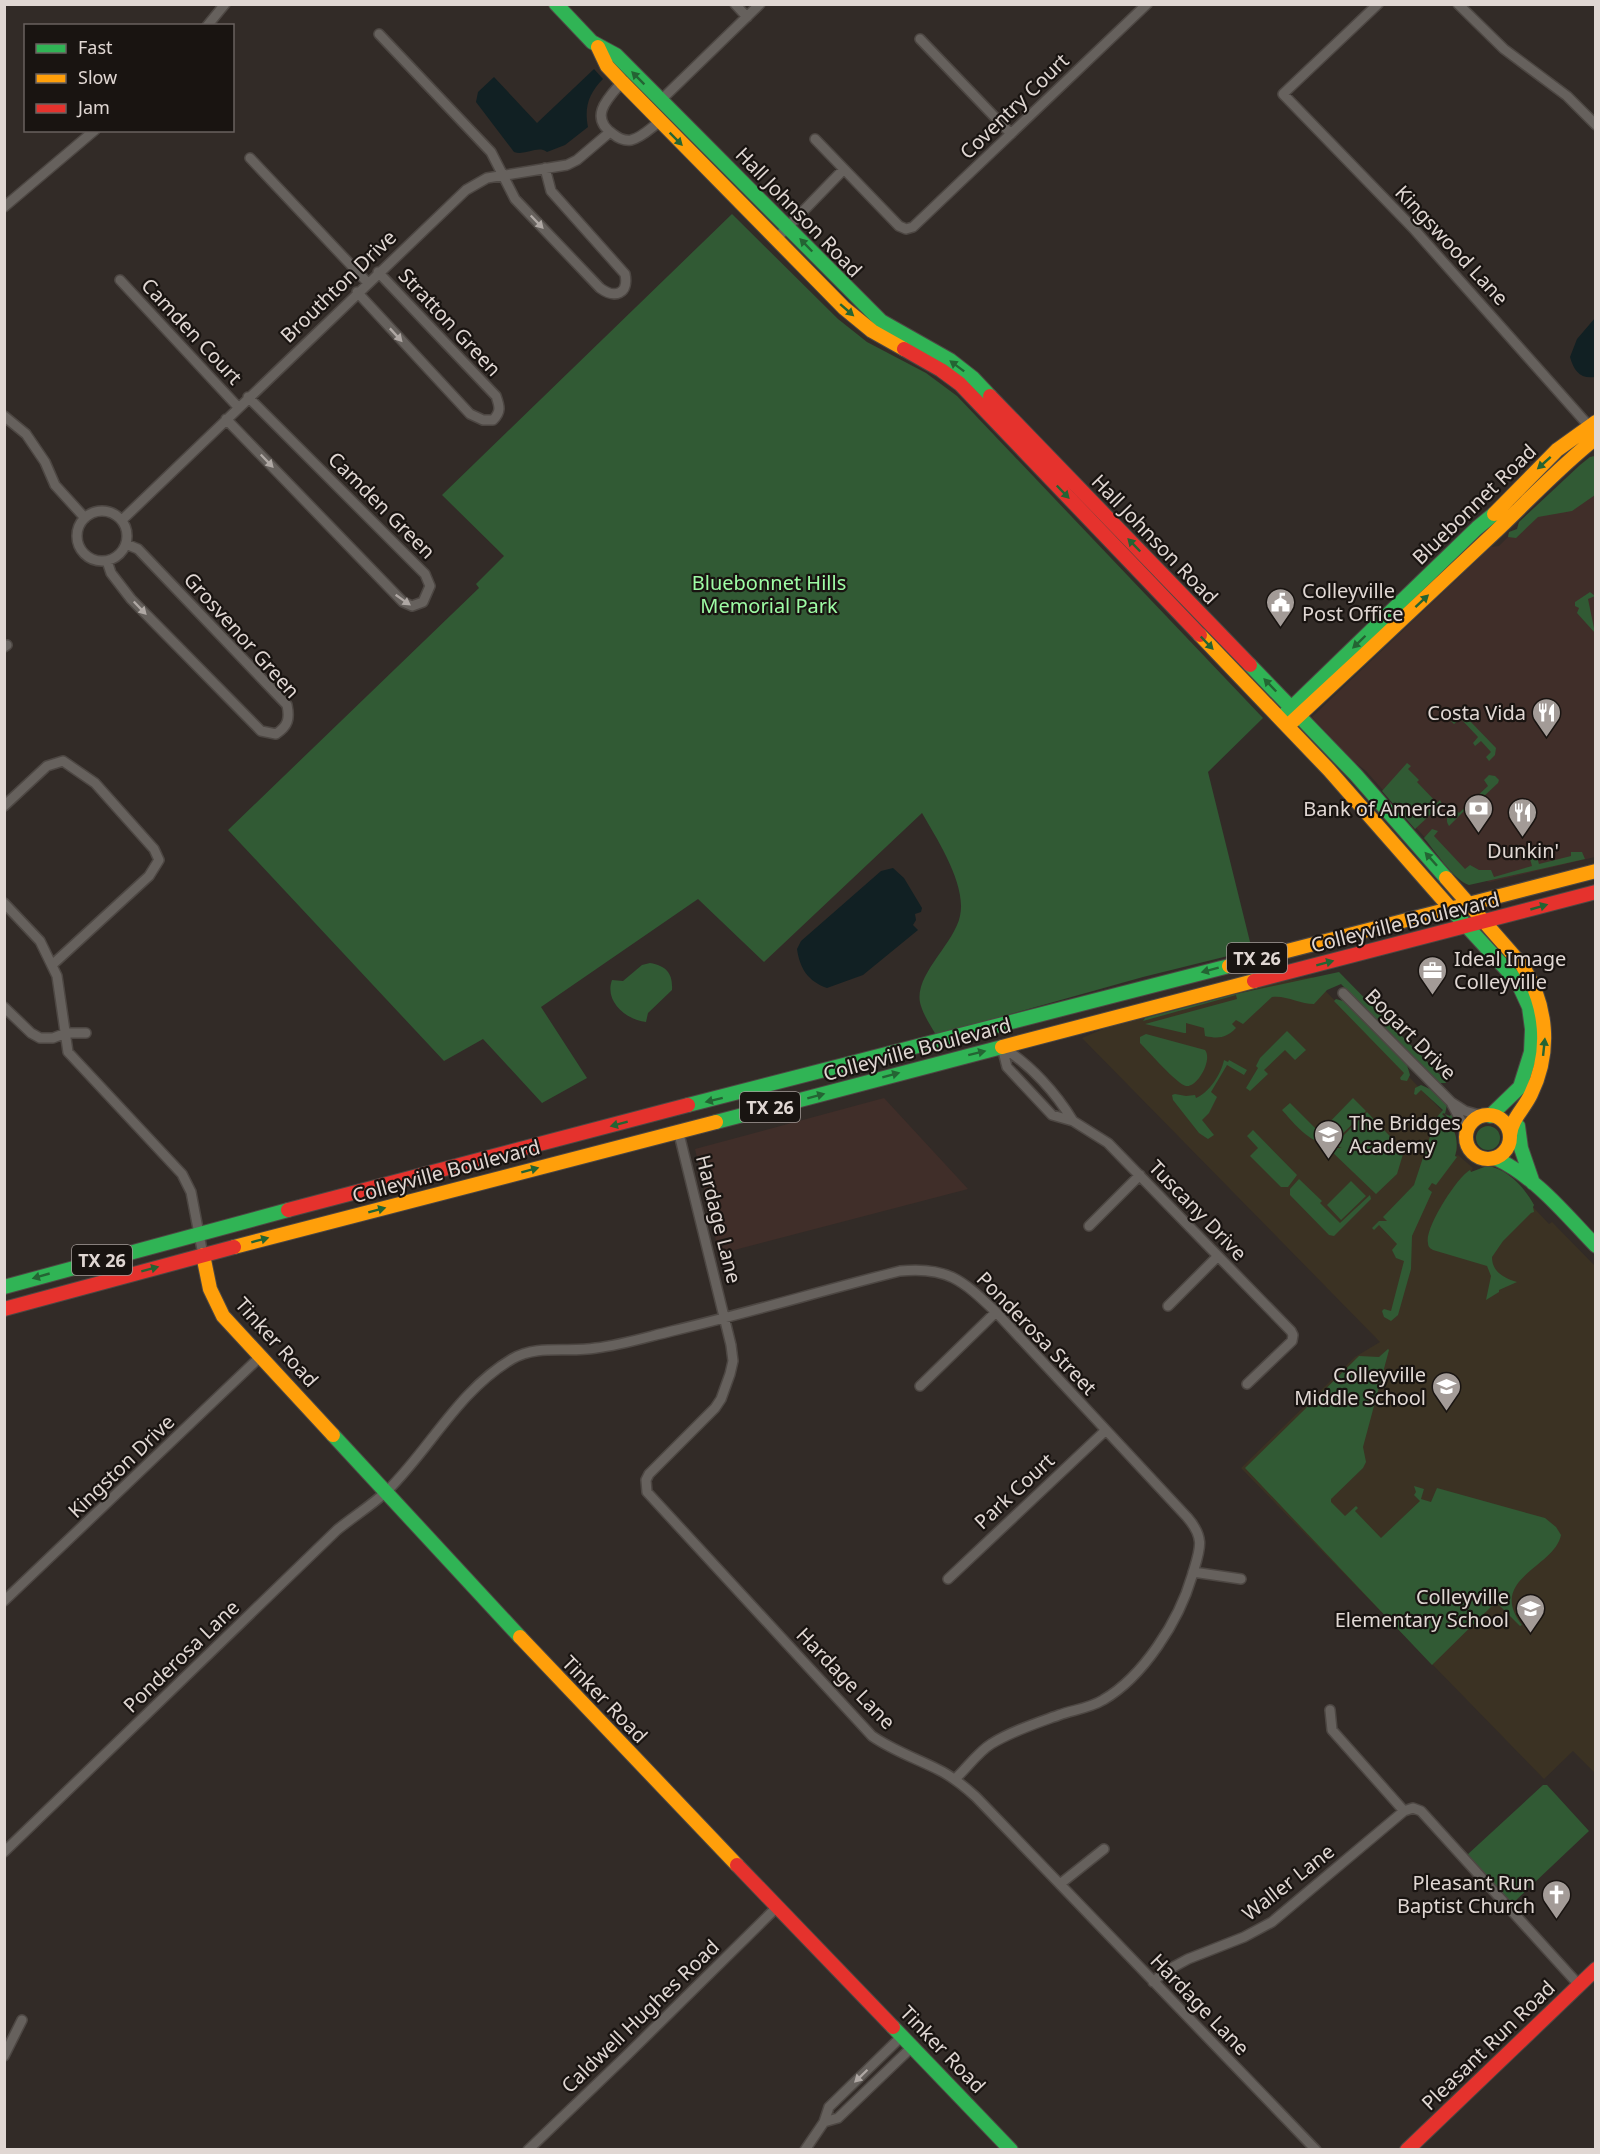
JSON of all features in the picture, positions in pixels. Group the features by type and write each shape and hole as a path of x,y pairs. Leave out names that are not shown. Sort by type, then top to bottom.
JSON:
{"main road":[{"name":"Hall Johnson Road","path":"556,4 598,47 607,66 659,122 844,308 872,331 941,370 960,384 1329,770 1449,908 1517,981 1535,1009 1545,1046 1532,1072 1527,1102 1512,1121 1509,1139"},
{"name":"Hall Johnson Road","path":"598,47 616,56 881,321 950,360 973,378 1371,791 1530,974 1536,987 1535,1009"},
{"name":"Bluebonnet Road","path":"1295,711 1403,619 1489,528 1556,474 1593,432"},
{"name":"Bluebonnet Road","path":"1283,723 1395,607 1477,528 1489,528"},
{"path":"1395,607 1403,619"},
{"path":"1329,770 1343,775 1358,788 1371,791"},
{"name":"Colleyville Boulevard","path":"4,1287 199,1233 1596,871"},
{"name":"Colleyville Boulevard","path":"4,1309 678,1130 1596,892"},
{"path":"997,1025 1002,1047"},
{"name":"Hall Johnson Road","path":"1487,1116 1515,1092 1532,1072"},
{"path":"1527,1102 1518,1124 1517,1140 1530,1168 1533,1183"},
{"path":"1533,1183 1509,1139 1507,1127 1502,1120 1487,1116 1473,1122 1467,1132 1467,1143 1472,1152 1480,1158 1495,1158 1514,1167 1596,1246"},
{"path":"1495,1158 1501,1155 1509,1139"},
{"path":"465,1164 474,1184"},
{"name":"Tinker Road","path":"203,1255 210,1288 224,1316 559,1680 1011,2150"},
{"name":"Pleasant Run Road","path":"1407,2150 1596,1969"}],"street":[{"path":"209,24 225,4"},
{"path":"735,4 747,17"},
{"path":"660,100 760,4"},
{"name":"Coventry Court","path":"844,169 903,228 914,227 1147,4"},
{"name":"Kingswood Lane","path":"1378,4 1283,94 1413,228 1593,432"},
{"path":"1458,4 1504,49 1568,96 1596,125"},
{"path":"379,34 490,152 515,199 600,288 606,292 617,293 624,290 627,284 625,274 551,191 545,168"},
{"path":"920,39 1011,134"},
{"path":"622,82 606,100 602,109 601,119 605,127 620,138 632,140 659,122"},
{"path":"4,207 93,132"},
{"name":"Brouthton Drive","path":"122,520 367,282 466,190 487,178 567,165 577,160 610,132"},
{"path":"776,239 844,169 815,139"},
{"path":"250,158 367,282"},
{"name":"Stratton Green","path":"357,292 470,414 483,420 493,420 499,414 500,407 496,396 378,272"},
{"name":"Camden Court","path":"120,280 238,407"},
{"name":"Camden Green","path":"226,419 403,602 412,606 418,606 423,602 430,586 425,574 248,398"},
{"path":"4,416 26,434 45,462 55,485 85,518"},
{"path":"106,511 122,520 126,528 126,544 121,554 107,561 95,561 80,549 77,540 78,531 85,518 96,512 106,511"},
{"name":"Grosvenor Green","path":"107,561 111,573 131,599 261,731 276,734 282,730 290,718 287,705 138,549 126,544"},
{"path":"4,806 47,766 63,761 95,783 154,849 159,861 149,876 52,965"},
{"path":"4,903 40,941 57,975 68,1052 182,1174 191,1192 203,1255"},
{"name":"Bogart Drive","path":"1343,993 1451,1102 1465,1111 1487,1116"},
{"path":"4,1008 31,1033 40,1038 53,1038 66,1033 86,1033"},
{"name":"Tuscany Drive","path":"1002,1047 1019,1057 1063,1104 1073,1121"},
{"name":"Tuscany Drive","path":"1002,1047 1007,1067 1052,1115 1073,1121 1108,1143 1291,1331 1292,1341 1247,1384"},
{"path":"1034,1096 1044,1084"},
{"name":"Bogart Drive","path":"1451,1102 1467,1132"},
{"name":"Hardage Lane","path":"678,1130 725,1318 733,1361 721,1399 715,1408 649,1474 646,1480 647,1492 872,1736 883,1744 938,1769 955,1779 976,1797 1316,2150"},
{"path":"1089,1226 1140,1175"},
{"path":"1168,1306 1218,1256"},
{"name":"Ponderosa Street","path":"387,1491 474,1390 512,1359 526,1352 595,1349 725,1318 900,1271 918,1269 937,1271 953,1277 968,1285 996,1312 1198,1529 1200,1543 1181,1607 1146,1661 1127,1683 1101,1701 1016,1731 990,1744 955,1779"},
{"path":"920,1386 996,1312"},
{"name":"Kingston Drive","path":"4,1601 261,1356"},
{"name":"Park Court","path":"948,1579 1106,1430"},
{"name":"Ponderosa Lane","path":"4,1851 337,1530 387,1491"},
{"path":"1193,1572 1241,1579"},
{"path":"1330,1710 1332,1731 1404,1811 1413,1808 1421,1811 1579,1985"},
{"name":"Waller Lane","path":"1153,1982 1164,1972 1188,1959 1244,1937 1272,1922 1404,1811"},
{"path":"1060,1884 1104,1850"},
{"name":"Caldwell Hughes Road","path":"528,2150 778,1906"},
{"path":"4,2056 22,2020"},
{"path":"805,2150 824,2122 829,2107 903,2036"},
{"path":"824,2122 838,2118 913,2046"}],"shaded area":[{"path":"594,69 603,79 589,101 588,127 565,145 547,152 539,150 514,152 476,102 478,92 494,77 537,123"},
{"path":"1595,318 1595,377 1585,377 1578,373 1570,357 1577,339"},
{"path":"1595,456 1595,857 1490,882 1458,875 1366,771 1352,760 1312,717 1491,547 1499,546 1508,537 1509,532 1517,529 1519,522 1590,457"},
{"path":"893,868 904,878 922,908 921,912 915,914 916,920 913,925 918,930 863,975 827,988 815,982 800,963 797,949 801,941 881,871"},
{"path":"1312,977 1444,1113 1455,1129 1457,1150 1455,1156 1458,1155 1473,1168 1471,1172 1487,1166 1505,1172 1530,1198 1533,1207 1549,1224 1552,1222 1595,1266 1595,1773 1573,1751 1544,1779 1241,1468 1355,1357 1380,1342 1082,1038 1136,1015 1235,988"},
{"path":"884,1098 968,1189 719,1254 695,1149"}],"green space":[{"name":"Bluebonnet Hills Memorial Park","path":"732,214 838,319 867,342 926,373 957,396 1263,718 1208,772 1252,950 1143,977 936,1035 922,1010 920,995 922,984 927,972 956,927 961,904 959,890 949,863 922,813 764,962 698,899 541,1007 587,1078 542,1103 483,1039 444,1061 228,830 479,588 476,584 504,556 442,495"},
{"path":"1595,456 1595,495 1572,511 1538,517 1516,538 1508,537 1509,532 1517,529 1519,522 1580,465"},
{"path":"1590,592 1595,596 1588,599 1595,633 1577,613 1579,608 1575,606 1575,602"},
{"path":"1460,716 1468,719 1496,748 1495,755 1489,761 1486,757 1491,752 1481,741 1475,746 1473,743 1478,737 1461,719 1454,724 1451,721"},
{"path":"1407,763 1411,766 1408,769 1419,780 1417,782 1437,803 1440,800 1442,804 1415,829 1382,791"},
{"path":"1489,775 1495,776 1499,780 1498,783 1449,826 1447,819 1450,812 1454,808 1459,813 1488,786 1484,780"},
{"path":"1432,829 1438,831 1434,836 1465,869 1470,865 1479,870 1491,870 1494,877 1532,866 1530,859 1537,857 1539,864 1571,856 1571,852 1582,852 1585,859 1469,885 1452,872 1424,838"},
{"path":"650,963 661,966 668,972 672,990 648,1013 646,1022 625,1014 614,1002 610,988 612,980 623,981 642,965"},
{"path":"1339,972 1446,1083 1440,1083 1341,984 1327,990 1314,1004 1272,997 1243,1024 1236,1020 1232,1024 1236,1028 1222,1037 1205,1036 1204,1028 1186,1023 1186,1033 1145,1024 1237,999 1236,995 1143,1021 1145,1018 1236,994"},
{"path":"1336,999 1343,1001 1407,1065 1410,1075 1407,1081 1401,1080 1404,1073 1334,1001"},
{"path":"1287,1031 1306,1050 1295,1060 1285,1050 1264,1070 1268,1074 1250,1091 1246,1088 1258,1068 1256,1066 1260,1058"},
{"path":"1146,1034 1205,1050 1207,1060 1203,1072 1195,1083 1186,1086 1182,1084 1163,1067 1140,1043 1140,1037"},
{"path":"1224,1060 1228,1062 1229,1060 1247,1070 1244,1075 1227,1065 1211,1092 1217,1097 1209,1113 1202,1120 1214,1135 1208,1139 1199,1133 1173,1100 1172,1095 1195,1095 1196,1098 1206,1092 1214,1082"},
{"path":"1421,1085 1430,1089 1447,1105 1445,1114 1450,1116 1453,1111 1457,1117 1451,1121 1444,1113 1442,1114 1455,1133 1457,1144 1455,1156 1457,1157 1436,1185 1432,1183 1428,1189 1432,1192 1412,1236 1411,1269 1398,1315 1391,1321 1384,1317 1382,1311 1384,1309 1391,1311 1404,1261 1396,1258 1392,1250 1397,1244 1379,1225 1374,1230 1372,1228 1379,1221 1387,1221 1383,1217 1414,1185 1436,1118 1443,1110 1421,1090 1416,1095 1414,1094 1415,1088"},
{"path":"1353,1098 1366,1111 1334,1142 1322,1130"},
{"path":"1290,1103 1327,1140 1315,1140 1297,1126 1282,1110"},
{"path":"1367,1112 1404,1151 1397,1174 1376,1194 1329,1149 1342,1148 1334,1145"},
{"path":"1488,1126 1496,1130 1500,1138 1496,1146 1488,1150 1480,1146 1476,1138 1480,1130"},
{"path":"1253,1130 1297,1175 1288,1187 1281,1187 1250,1156 1258,1148 1247,1136"},
{"path":"1487,1166 1502,1171 1515,1180 1534,1205 1534,1212 1503,1241 1492,1257 1494,1267 1500,1274 1517,1282 1499,1290 1486,1300 1491,1276 1487,1266 1433,1250 1429,1246 1428,1236 1436,1216 1457,1182 1470,1170 1471,1172"},
{"path":"1299,1179 1322,1201 1320,1203 1340,1223 1370,1195 1371,1199 1334,1236 1329,1235 1290,1195 1290,1189"},
{"path":"1351,1181 1366,1196 1341,1220 1327,1205"},
{"path":"1388,1349 1363,1447 1366,1462 1363,1468 1331,1499 1331,1502 1345,1516 1356,1506 1358,1508 1355,1511 1381,1538 1420,1501 1414,1495 1416,1492 1414,1486 1424,1489 1421,1499 1431,1502 1437,1488 1545,1518 1556,1527 1561,1535 1556,1546 1517,1585 1512,1596 1513,1609 1522,1625 1520,1626 1496,1602 1432,1665 1245,1468 1359,1356 1379,1357"},
{"path":"1543,1785 1547,1785 1589,1831 1512,1904 1467,1855"}],"traffic: fast":[{"path":"556,4 592,42 616,55 881,321 950,360 973,378 990,396"},
{"path":"1285,714 1494,514"},
{"path":"1250,665 1356,775 1446,878"},
{"path":"1451,909 1517,981 1529,1007 1532,1029 1531,1052 1520,1087 1490,1116"},
{"path":"688,1105 1229,966"},
{"path":"716,1122 1002,1047"},
{"path":"1518,1126 1521,1148 1533,1183"},
{"path":"1495,1158 1524,1175 1537,1186 1596,1246"},
{"path":"4,1287 288,1210"},
{"path":"333,1435 520,1637"},
{"path":"893,2027 1011,2150"}],"traffic: slow":[{"path":"598,47 607,66 622,82 844,308 872,331 904,349"},
{"path":"1494,514 1557,450 1596,422"},
{"path":"1293,721 1596,438"},
{"path":"1200,635 1329,770 1451,909"},
{"path":"1229,966 1596,871"},
{"path":"1446,878 1522,965 1537,996 1541,1012 1544,1045 1538,1078 1510,1135"},
{"path":"1002,1047 1254,981"},
{"path":"1488,1115 1503,1122 1510,1137 1503,1152 1488,1159 1473,1152 1466,1137 1473,1122 1488,1115"},
{"path":"234,1247 716,1122"},
{"path":"203,1255 210,1289 223,1316 333,1435"},
{"path":"520,1637 737,1865"}],"traffic: jam":[{"path":"904,349 941,370 960,384 1200,635"},
{"path":"990,396 1250,665"},
{"path":"1254,981 1596,892"},
{"path":"288,1210 688,1105"},
{"path":"4,1309 234,1247"},
{"path":"737,1865 893,2027"},
{"path":"1407,2150 1596,1969"}],"place":[{"name":"Colleyville Post Office","path":"1281,628"},
{"name":"Costa Vida","path":"1547,738"},
{"name":"Bank of America","path":"1478,834"},
{"name":"Dunkin'","path":"1523,838"},
{"name":"Ideal Image Colleyville","path":"1433,996"},
{"name":"The Bridges Academy","path":"1328,1160"},
{"name":"Colleyville Middle School","path":"1447,1412"},
{"name":"Colleyville Elementary School","path":"1530,1634"},
{"name":"Pleasant Run Baptist Church","path":"1556,1920"}]}
